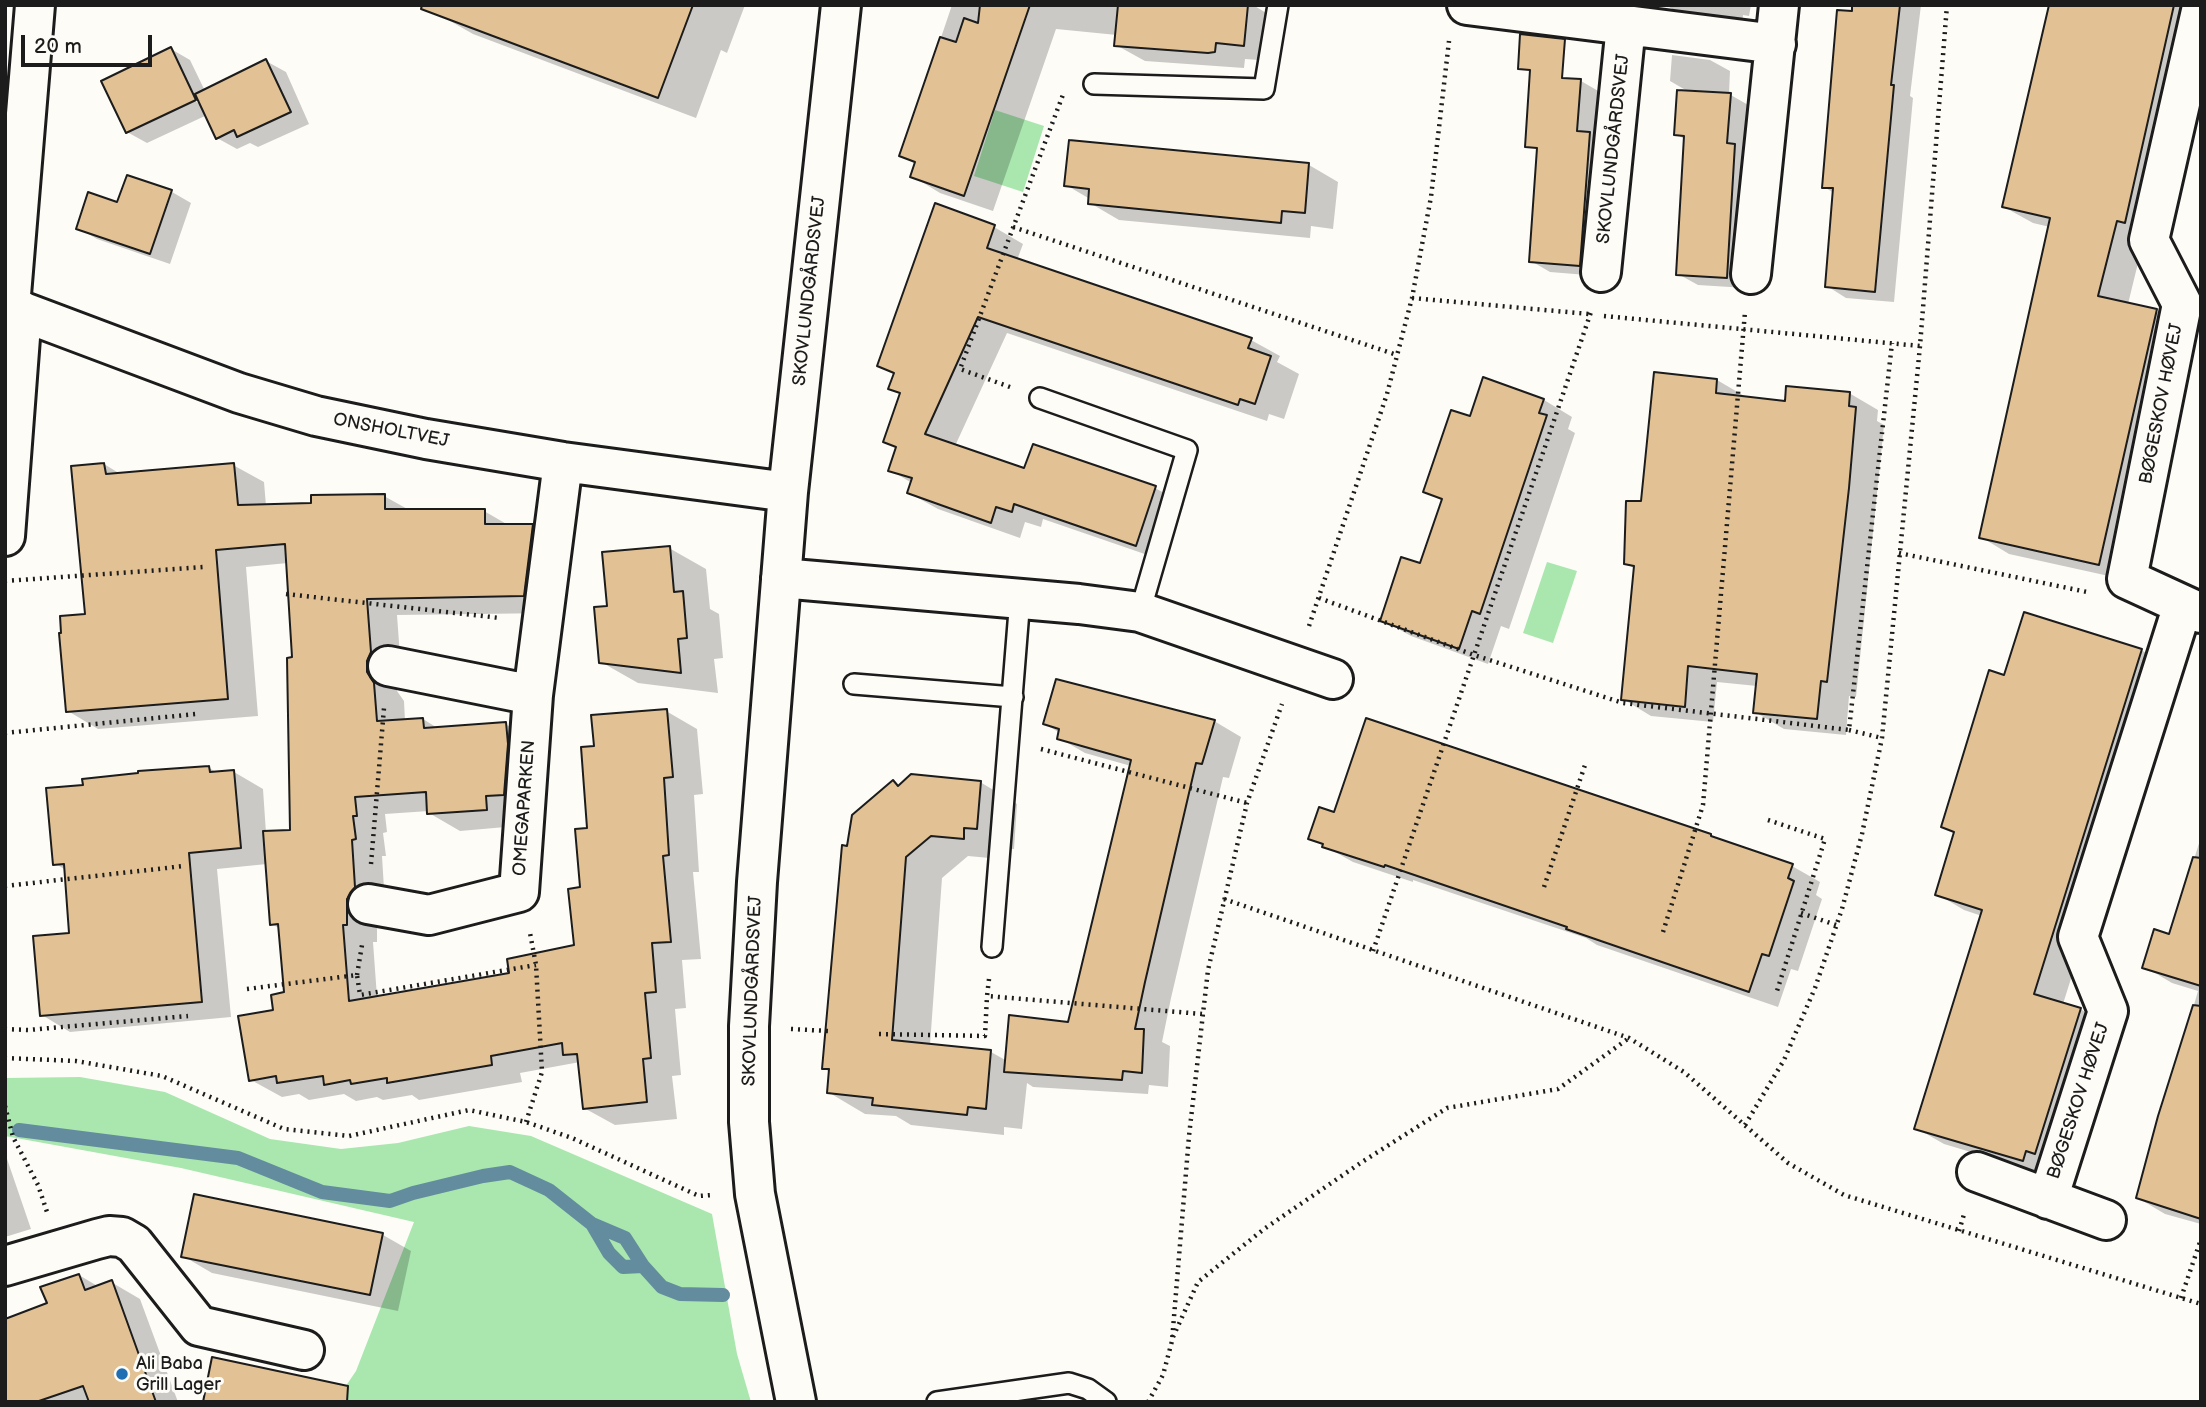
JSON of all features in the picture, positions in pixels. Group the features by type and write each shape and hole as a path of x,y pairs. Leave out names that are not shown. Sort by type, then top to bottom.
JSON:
{"street":[{"path":"5,536 13,307 35,5"},
{"name":"SKOVLUNDGÅRDSVEJ","path":"796,1402 755,1194 749,1122 749,1026 757,882 788,492 841,5"},
{"path":"1467,5 1776,44"},
{"path":"1751,274 1779,5"},
{"name":"BØGESKOV HØVEJ","path":"2048,1199 2108,1011 2078,937 2192,609 2127,579 2182,304 2149,240 2201,11"},
{"name":"SKOVLUNDGÅRDSVEJ","path":"1601,272 1626,25"},
{"name":"ONSHOLTVEJ","path":"13,307 239,393 316,416 563,463 788,492"},
{"name":"OMEGAPARKEN","path":"368,904 429,915 519,892 533,695 563,463"},
{"path":"781,578 1020,598 1140,612 1333,679"},
{"path":"388,666 533,695"},
{"name":"BØGESKOV HØVEJ","path":"1977,1172 2106,1220"},
{"path":"5,1266 109,1236 122,1237 134,1244 199,1326 304,1350"}],"lane":[{"path":"1094,84 1264,89 1278,5"},
{"path":"1040,398 1187,450 1140,612"},
{"path":"992,947 1020,598"},
{"path":"854,684 1013,696"},
{"path":"937,1402 1069,1383 1088,1390 1106,1402"}],"path":[{"path":"1745,1125 1784,1060 1815,988 1862,834 1882,738 1920,346 1947,5"},
{"path":"1040,398 960,369 1067,84 1094,84"},
{"path":"1013,227 1397,355"},
{"path":"1373,951 1590,315 1601,272"},
{"path":"1663,932 1703,805 1742,329 1751,274"},
{"path":"1412,298 1920,346"},
{"path":"1849,730 1892,343"},
{"path":"1899,553 2121,600 2127,579"},
{"path":"5,581 204,567"},
{"path":"286,594 542,623"},
{"path":"1318,598 1474,655 1623,704 1849,730 1882,738"},
{"path":"388,666 368,904 357,975 360,995 536,965"},
{"path":"5,733 196,714"},
{"path":"1009,740 1247,803"},
{"path":"1544,887 1585,765"},
{"path":"1768,820 1825,839 1777,991"},
{"path":"5,886 184,866"},
{"path":"519,892 536,965 542,1072 526,1122"},
{"path":"1224,899 1629,1038 1684,1072 1788,1163 1844,1195 2201,1304"},
{"path":"1801,912 1836,926"},
{"path":"879,1034 985,1036 992,947"},
{"path":"247,989 357,975"},
{"path":"987,996 1202,1014"},
{"path":"5,1029 28,1030 188,1016"},
{"path":"1172,1341 1199,1282 1265,1229 1362,1162 1447,1108 1558,1089 1629,1038"},
{"path":"5,1058 76,1061 162,1076 284,1129 349,1136 470,1110 526,1122 572,1138 699,1196 755,1194"},
{"path":"5,1106 13,1136 38,1185 61,1250"},
{"path":"2181,1298 2201,1239"}],"green space":[{"path":"995,110 1044,126 1023,192 974,176"},
{"path":"1547,562 1577,571 1553,643 1523,633"},
{"path":"80,1077 165,1092 270,1139 341,1149 398,1143 469,1126 531,1136 712,1214 737,1354 751,1402 335,1402 356,1371 414,1222 181,1168 5,1136 5,1078"}],"building":[{"path":"422,5 693,5 658,98 421,9"},
{"path":"980,5 1030,5 964,196 910,177 915,162 899,156 940,37 956,42 964,18 978,23"},
{"path":"1118,5 1248,5 1244,46 1216,43 1215,52 1208,53 1114,46"},
{"path":"1852,5 1900,5 1875,292 1825,287 1833,188 1822,188 1837,10 1852,11"},
{"path":"2049,5 2174,5 2125,223 2117,221 2098,296 2157,309 2099,565 1979,538 2050,218 2002,207"},
{"path":"1520,34 1565,39 1562,78 1581,79 1577,131 1590,132 1580,266 1529,262 1537,148 1525,147 1530,70 1518,69"},
{"path":"171,47 196,100 126,133 101,81"},
{"path":"266,59 291,112 237,137 234,130 216,139 195,94"},
{"path":"1677,90 1731,93 1727,143 1735,144 1727,278 1676,275 1684,136 1674,135"},
{"path":"1069,140 1309,163 1305,213 1282,211 1281,223 1088,204 1089,189 1064,186"},
{"path":"127,175 172,190 150,254 76,229 88,192 117,202"},
{"path":"935,203 995,225 987,248 1252,338 1248,348 1271,356 1255,404 1240,399 1238,405 978,317 925,434 1024,468 1033,444 1156,486 1136,546 1014,504 1012,512 996,507 991,523 907,493 912,478 888,471 896,447 883,442 900,393 888,389 894,373 877,366"},
{"path":"1654,372 1717,379 1716,393 1785,401 1786,386 1850,392 1849,406 1856,407 1849,488 1827,682 1821,681 1817,719 1753,713 1757,674 1688,666 1685,707 1621,700 1634,566 1624,564 1626,501 1641,501"},
{"path":"1483,377 1544,399 1539,413 1547,415 1480,614 1472,611 1459,649 1380,621 1401,557 1420,563 1442,499 1423,492 1451,410 1470,416"},
{"path":"104,463 106,474 234,463 238,505 311,503 311,495 385,494 385,509 485,509 485,524 533,524 524,596 367,599 371,652 367,661 367,672 374,683 377,721 423,718 424,728 506,722 508,744 504,795 486,796 487,810 427,814 426,792 355,797 357,816 353,816 356,839 352,840 355,887 347,899 347,925 343,925 349,1001 509,973 507,959 574,945 568,889 580,887 575,829 587,828 581,747 594,746 591,715 667,709 673,777 664,778 669,855 663,856 671,942 652,943 656,992 645,993 651,1058 643,1059 647,1102 583,1109 577,1054 563,1055 562,1043 491,1056 492,1065 387,1083 387,1078 324,1085 323,1076 277,1083 276,1076 249,1081 238,1016 273,1010 271,995 284,992 278,924 270,925 263,831 290,830 287,658 292,657 285,544 216,550 228,699 66,712 60,616 85,614 71,466"},
{"path":"670,546 674,592 683,591 687,638 678,639 681,673 599,663 594,607 607,606 602,552"},
{"path":"2024,612 2142,649 2034,994 2081,1008 2035,1154 2026,1151 2023,1161 1914,1129 1982,910 1935,895 1954,832 1941,827 1989,670 2004,675"},
{"path":"1056,679 1215,720 1202,764 1196,763 1135,1029 1144,1029 1142,1073 1123,1071 1122,1080 1004,1072 1009,1015 1068,1022 1131,760 1057,739 1059,729 1043,724"},
{"path":"1366,718 1793,864 1788,878 1794,881 1769,956 1762,954 1749,992 1385,865 1384,867 1322,847 1323,844 1308,839 1319,807 1334,812"},
{"path":"209,766 210,772 234,770 241,848 189,853 202,1002 40,1016 33,936 69,933 64,864 53,865 46,788 83,785 82,779 138,771"},
{"path":"911,774 981,781 977,829 964,828 964,839 931,836 906,857 892,1040 991,1050 986,1109 968,1107 967,1115 872,1105 873,1098 827,1093 829,1069 822,1069 842,845 847,846 852,815 893,780 898,786"},
{"path":"2193,857 2201,858 2201,986 2142,968 2154,929 2169,934"},
{"path":"2193,1005 2201,1006 2201,1219 2136,1198 2158,1116"},
{"path":"194,1194 383,1233 370,1295 181,1257"},
{"path":"79,1274 85,1290 112,1280 156,1402 89,1402 83,1386 36,1402 5,1402 5,1319 47,1303 40,1287"},
{"path":"212,1357 348,1386 347,1402 203,1402"}],"waterway":[{"path":"19,1130 238,1158 322,1192 390,1201 483,1176 510,1172 549,1190 592,1224 625,1238 643,1266 662,1287 680,1294 723,1295"},
{"path":"592,1224 609,1253 623,1267 643,1266"}],"place":[{"name":"Ali Baba Grill Lager","path":"122,1374"}]}
